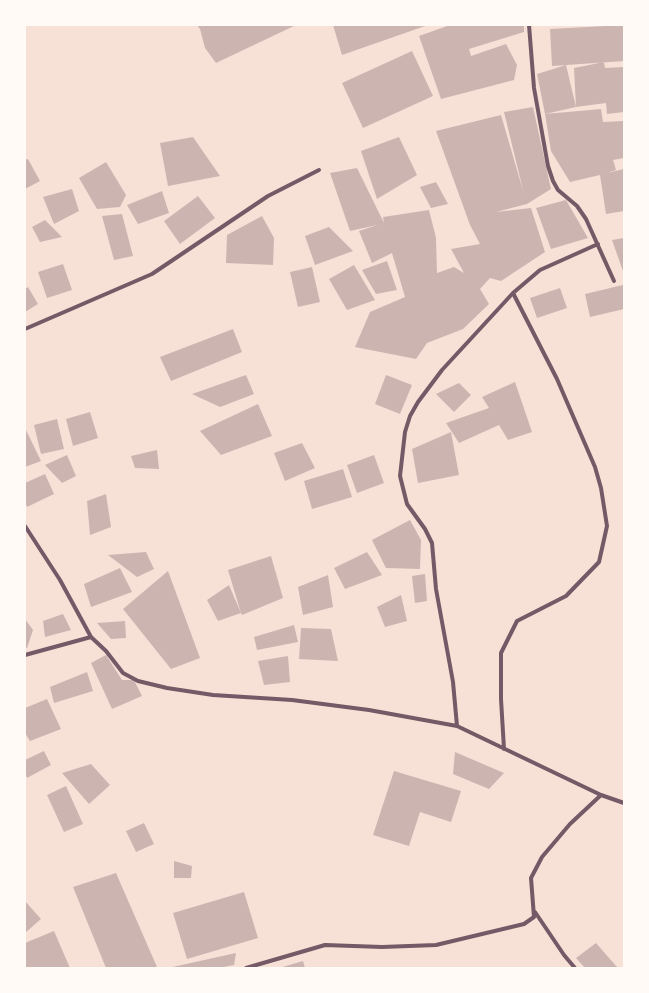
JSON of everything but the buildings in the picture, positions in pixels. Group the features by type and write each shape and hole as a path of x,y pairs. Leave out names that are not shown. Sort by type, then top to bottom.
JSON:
{"street":[{"path":"529,25 534,88 548,166 558,190 578,206 586,219 614,281"},
{"path":"25,329 152,274 268,196 319,170"},
{"path":"457,726 453,682 436,588 432,543 425,528 407,504 400,476 401,456 405,432 410,416 418,402 442,370 513,293 540,270 598,244"},
{"path":"504,749 501,699 501,653 517,621 566,596 599,562 607,526 601,488 593,461 556,379 513,293"},
{"path":"25,526 60,580 91,637 106,651 123,673 138,681 167,688 213,695 308,702 369,710 457,726 601,795 624,803"},
{"path":"25,655 91,637"},
{"path":"575,968 564,955 535,912 530,884 534,872 542,857 570,824 601,795"},
{"path":"246,968 325,945 382,947 436,945 524,924 534,917 535,912"}]}
